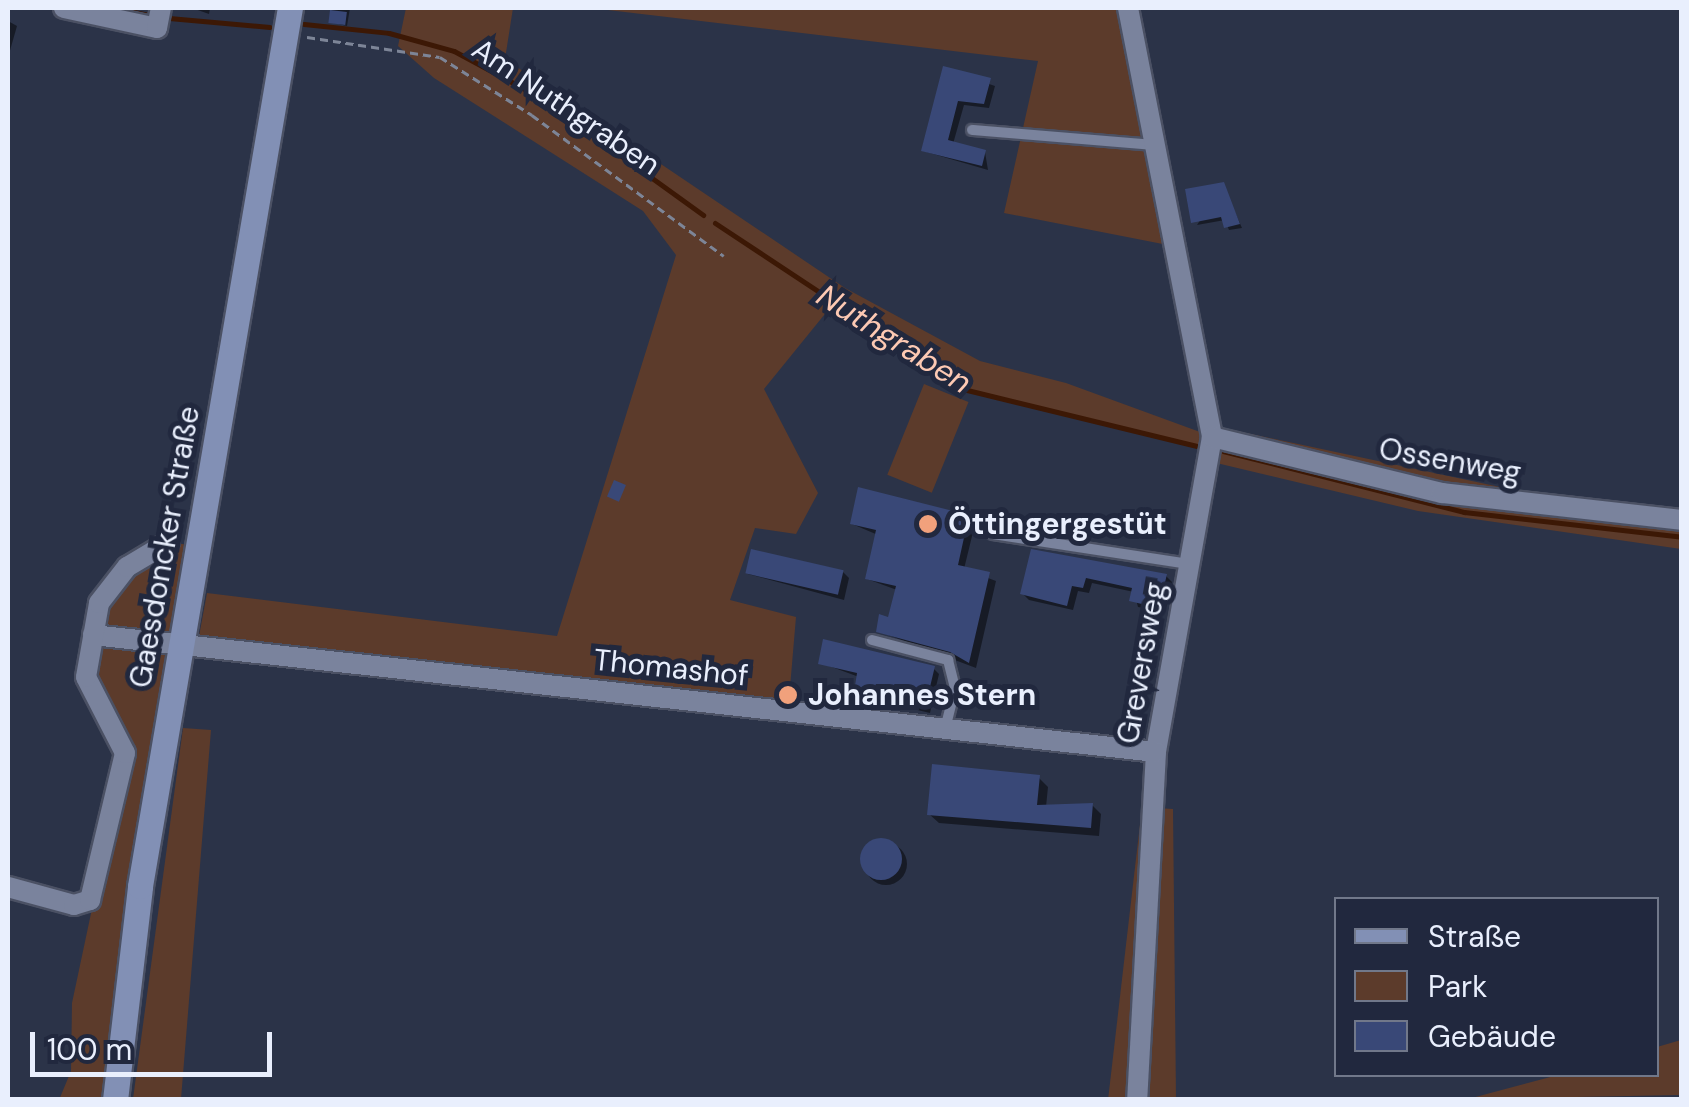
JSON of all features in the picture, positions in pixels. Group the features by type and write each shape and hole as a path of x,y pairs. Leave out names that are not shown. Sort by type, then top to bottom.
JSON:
{"main road":[{"name":"Gaesdoncker Straße","path":"115,1100 140,886 290,8"}],"street":[{"path":"64,8 157,28 161,8"},
{"name":"Greversweg","path":"1128,8 1212,436 1156,752 1137,1100"},
{"name":"Ossenweg","path":"1212,436 1442,492 1682,520"},
{"path":"8,887 74,905 90,900 125,753 86,677 93,635 106,586 169,542"},
{"name":"Thomashof","path":"93,635 1156,752"}],"lane":[{"path":"972,130 1156,145"},
{"path":"993,534 1190,565"},
{"path":"872,640 948,660 955,690 946,728"}],"path":[{"name":"Am Nuthgraben","path":"299,36 380,43 440,58 532,115 724,256"}],"green space":[{"path":"406,8 513,8 505,59 845,288 980,361 1066,383 1211,436 1209,425 1561,500 1681,512 1681,549 1418,511 1208,461 1209,449 967,390 833,304 764,389 818,493 796,534 755,528 730,600 796,617 788,711 197,647 207,593 557,636 676,255 643,211 434,78 398,46"},
{"path":"591,8 1126,8 1178,247 1004,213 1038,61"},
{"path":"924,384 969,402 932,493 887,475"},
{"path":"169,542 189,545 108,1099 59,1100 71,1071 72,1003 125,753 86,677 99,603"},
{"path":"183,728 211,730 181,1099 133,1099"},
{"path":"1142,807 1173,809 1176,1099 1108,1100"},
{"path":"1681,1040 1681,1095 1468,1099 1550,1077 1659,1077 1659,1046"}],"building":[{"path":"330,10 347,12 345,25 328,23"},
{"path":"943,66 991,78 984,104 958,101 948,140 986,150 982,166 921,151"},
{"path":"1224,182 1240,224 1224,228 1221,217 1191,223 1185,189"},
{"path":"614,480 626,485 619,502 607,497"},
{"path":"858,487 969,515 958,565 990,572 969,663 950,652 876,632 879,614 888,617 896,586 865,579 876,530 850,524"},
{"path":"751,549 844,570 838,595 745,573"},
{"path":"1031,549 1167,574 1159,608 1129,601 1132,588 1086,578 1083,588 1072,586 1067,606 1020,594"},
{"path":"823,639 935,666 925,708 854,692 857,673 818,664"},
{"path":"932,764 1040,775 1037,805 1093,803 1091,828 927,815"},
{"path":"881,838 896,844 902,859 896,874 881,880 866,874 860,859 866,844"}],"waterway":[{"name":"Nuthgraben","path":"113,8 150,15"},
{"name":"Nuthgraben","path":"169,18 270,27"},
{"name":"Nuthgraben","path":"304,24 389,33 454,51 541,98 703,215"},
{"name":"Nuthgraben","path":"715,223 967,390 1205,448"},
{"name":"Nuthgraben","path":"1223,451 1464,512 1682,537"}],"place":[{"name":"Öttingergestüt","path":"928,524"},
{"name":"Johannes Stern","path":"788,695"}]}
